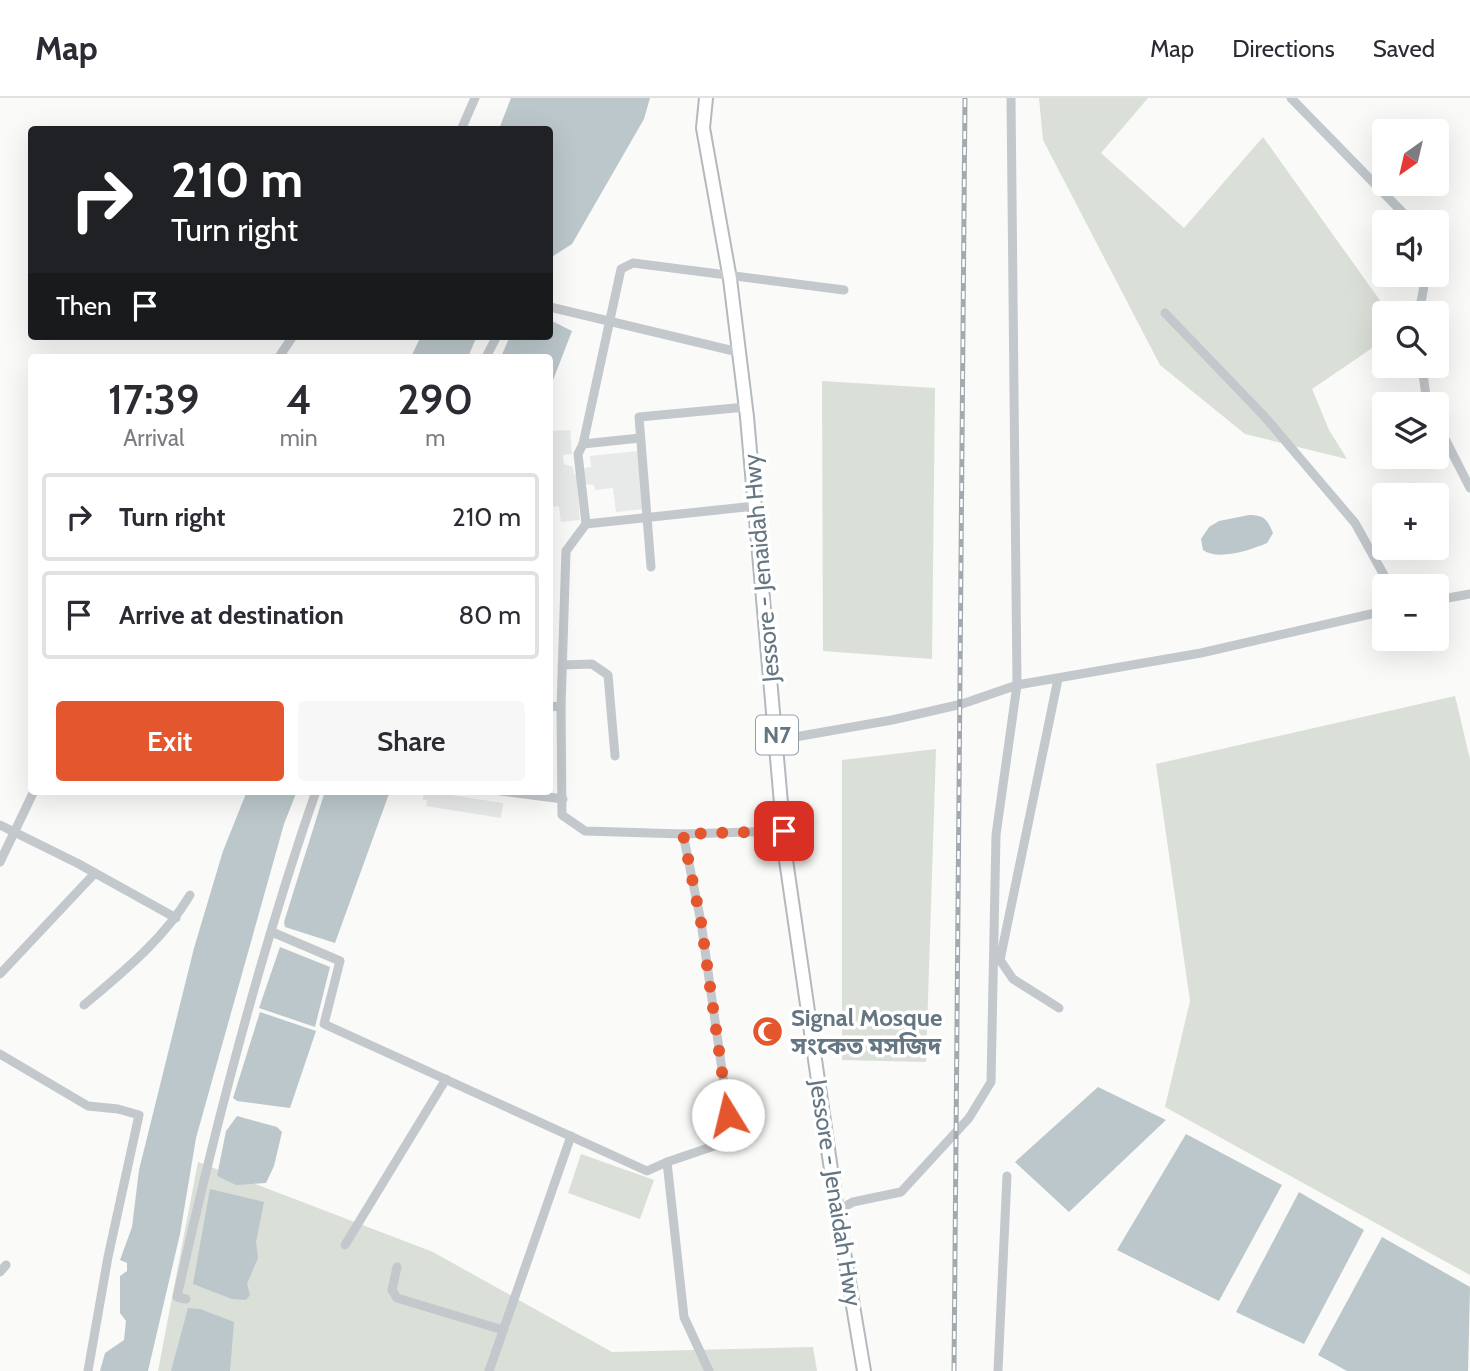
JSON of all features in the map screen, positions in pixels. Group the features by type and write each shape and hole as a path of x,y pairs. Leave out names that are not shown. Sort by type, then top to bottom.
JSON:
{"highway":[{"name":"Jessore - Jenaidah Hwy","path":"706,98 703,128 730,276 746,407 778,740 784,831 837,1211 864,1371"}],"street":[{"path":"463,126 475,98"},
{"path":"837,1211 853,1202 901,1192 969,1118 991,1082 996,835 1017,685 1011,98"},
{"path":"1291,98 1400,210"},
{"path":"784,831 683,834 585,831 562,815 561,707 566,551 586,524 578,454 583,444 621,269 632,263 844,290"},
{"path":"553,308 738,352"},
{"path":"1165,313 1264,416 1355,523 1383,574"},
{"path":"651,567 639,417 746,407"},
{"path":"583,444 640,438"},
{"path":"1449,447 1470,488"},
{"path":"586,524 755,506"},
{"path":"1449,598 1470,594"},
{"path":"778,740 892,720 962,704 1017,685 1201,653 1372,614"},
{"path":"562,665 592,664 608,676 615,756"},
{"path":"1058,679 1000,960 1013,979 1059,1008"},
{"path":"553,706 561,707"},
{"path":"0,862 32,795"},
{"path":"186,1299 177,1297 245,1019 286,876 315,795"},
{"path":"532,795 563,799"},
{"path":"0,825 176,918"},
{"path":"272,932 340,961 324,1024 647,1171 732,1140 701,922 683,834"},
{"path":"0,974 94,873"},
{"path":"84,1005 132,964 176,918 190,895"},
{"path":"0,1054 88,1106 118,1109 139,1115 108,1256 88,1371"},
{"path":"345,1245 446,1079"},
{"path":"489,1371 571,1136"},
{"path":"667,1162 684,1317 709,1371"},
{"path":"998,1371 1007,1176"},
{"path":"397,1268 392,1290 397,1298 503,1331"}],"shaded area":[{"path":"511,98 650,98 644,119 572,244 553,256 553,126 500,126"},
{"path":"1039,98 1148,98 1101,153 1184,228 1263,137 1380,301 1372,301 1372,348 1312,389 1329,430 1347,459 1245,434 1160,365 1043,140"},
{"path":"553,322 572,331 553,380 553,354 502,354 508,340 553,340"},
{"path":"419,340 475,340 469,354 412,354"},
{"path":"822,381 935,388 932,659 823,651"},
{"path":"570,430 572,454 563,455 564,464 573,467 574,474 583,474 585,468 591,467 590,456 638,451 644,509 616,512 613,488 595,490 594,485 577,483 580,520 561,522 559,506 553,507 553,431"},
{"path":"1249,515 1262,517 1269,524 1273,533 1267,543 1244,551 1217,555 1203,550 1201,539 1209,527 1219,521"},
{"path":"1455,696 1470,759 1470,1275 1165,1107 1190,1001 1156,764"},
{"path":"936,749 926,1062 842,1060 842,760"},
{"path":"245,795 295,795 284,824 196,1138 180,1234 148,1371 100,1371 105,1353 124,1340 126,1321 120,1313 120,1276 127,1271 127,1263 120,1260 132,1227 139,1170 194,948 223,851"},
{"path":"324,795 389,795 335,943 285,927 284,922"},
{"path":"424,795 450,795 503,803 501,818 426,806 427,800 423,800"},
{"path":"280,947 330,967 315,1027 259,1008"},
{"path":"260,1012 316,1031 290,1108 237,1101 233,1098"},
{"path":"1098,1087 1166,1120 1069,1212 1015,1162"},
{"path":"237,1116 277,1127 282,1132 274,1166 266,1183 236,1185 217,1176 226,1131"},
{"path":"1186,1134 1282,1185 1219,1301 1117,1250"},
{"path":"581,1154 654,1180 640,1219 568,1193"},
{"path":"198,1162 433,1252 612,1352 813,1347 817,1371 158,1371"},
{"path":"210,1189 264,1202 256,1242 258,1258 247,1284 250,1295 246,1300 232,1299 193,1284"},
{"path":"1299,1192 1364,1230 1304,1344 1236,1312"},
{"path":"1382,1237 1470,1287 1468,1371 1347,1371 1318,1355"},
{"path":"188,1308 200,1309 234,1322 230,1371 171,1371"}],"railway":[{"path":"954,1371 965,98"}],"place":[{"name":"Signal Mosque সংকেত মসজিদ","path":"768,1031"}],"route":[{"path":"728,1115 701,922 683,834 784,831"}]}
